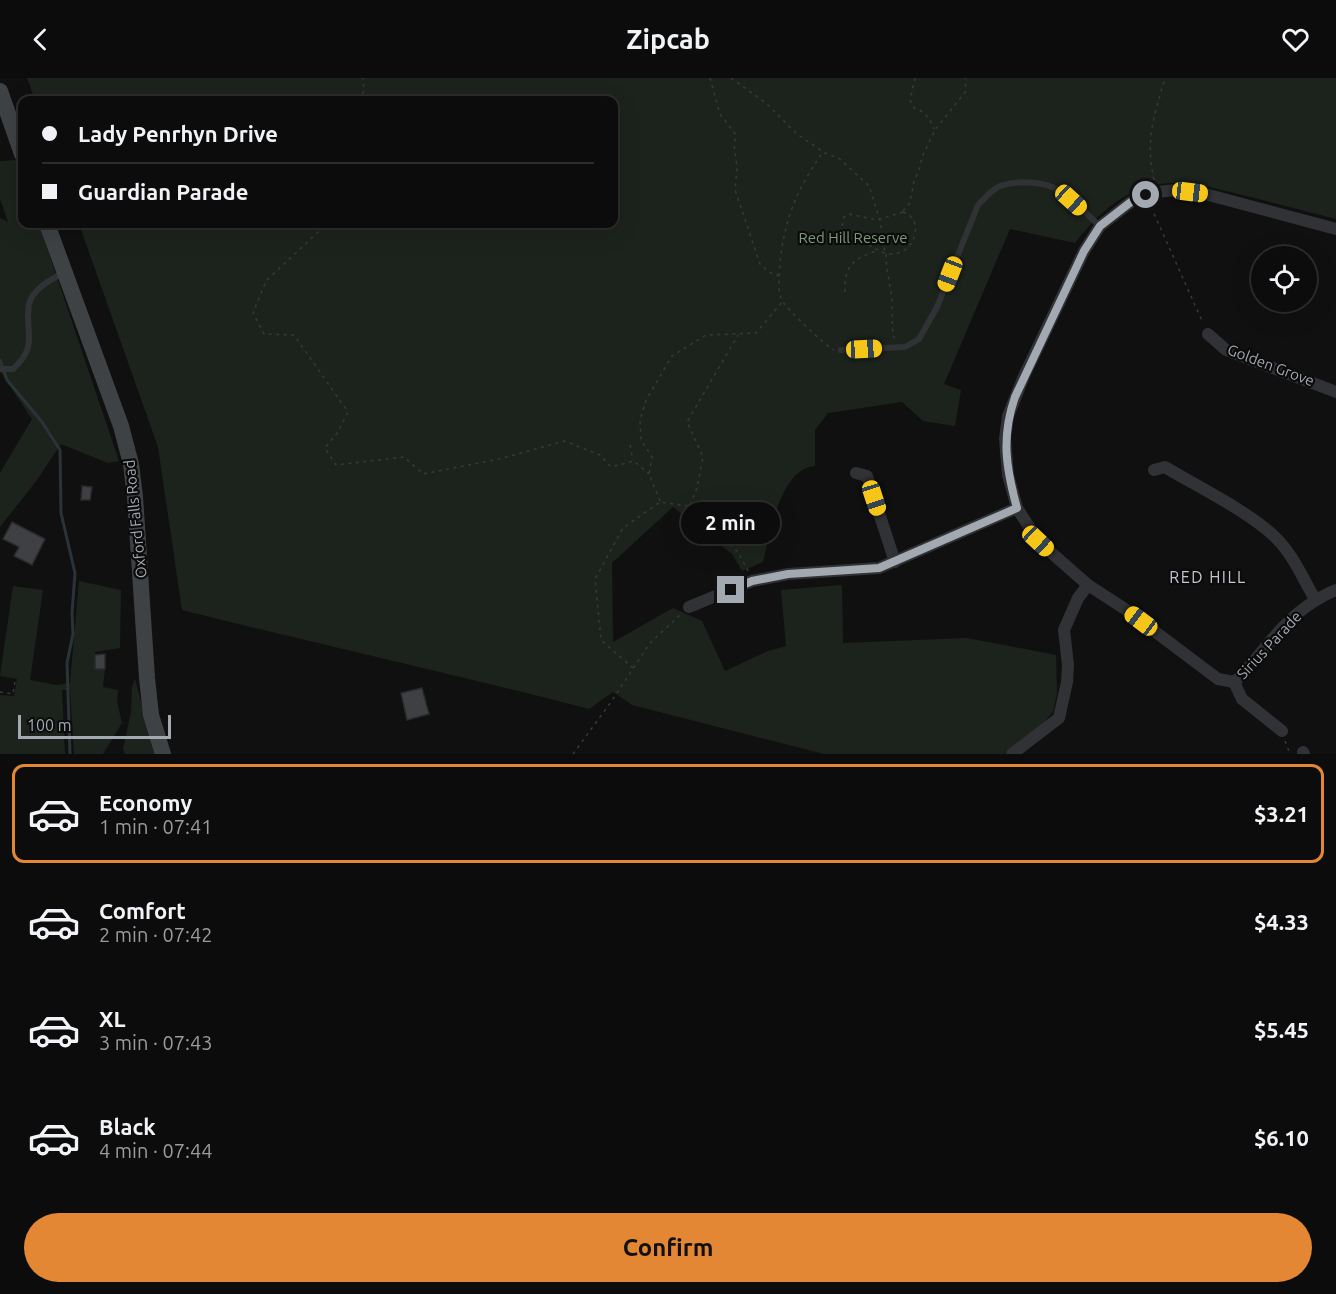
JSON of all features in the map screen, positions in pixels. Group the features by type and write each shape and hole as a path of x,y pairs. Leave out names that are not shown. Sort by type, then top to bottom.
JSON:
{"street":[{"path":"0,91 18,143"},
{"path":"1282,731 1242,699 1234,682 1218,679 1125,609 1088,585 1038,541 1017,508 1008,475 1005,439 1008,416 1019,386 1084,251 1100,226 1136,198 1176,190 1205,194 1336,229"},
{"name":"Oxford Falls Road","path":"48,228 121,426 131,464 151,715 163,754"},
{"name":"Golden Grove","path":"1208,334 1226,350 1336,392"},
{"path":"1160,464 1258,522 1276,537 1288,552 1315,599"},
{"path":"865,472 895,562"},
{"path":"689,607 752,581 788,574 879,568 1017,508"},
{"path":"1012,754 1059,718 1067,682 1068,665 1064,630 1078,598 1088,585"},
{"name":"Sirius Parade","path":"1234,682 1245,674 1281,629 1315,599 1336,590"}],"lane":[{"path":"841,350 905,347 920,339 978,205 988,194 1001,186 1035,183 1049,185 1060,191 1100,226"},
{"path":"0,369 13,369 25,359 31,339 28,326 29,304 41,286 64,272"}],"path":[{"path":"361,96 364,91 363,78"},
{"path":"710,78 720,114 736,135 735,190 760,264 769,272 779,276"},
{"path":"731,78 766,102 797,134 823,152 840,159 869,186 880,220 889,272 888,286 892,303 894,348"},
{"path":"915,78 910,100 914,108 921,110 929,118 935,130"},
{"path":"903,212 911,215 916,227 914,237 905,250 897,254 876,251 863,242 852,239 844,231 842,225 844,217 849,214 865,219 880,220 903,212 910,203 922,157 935,130 966,91 965,78"},
{"path":"1165,78 1150,133 1152,194 1208,334"},
{"path":"823,152 806,176 793,203 782,238 779,289 782,302 830,348 841,350"},
{"path":"318,228 318,232 267,282 253,313 264,334 294,335 348,412 338,432 325,448 336,465 404,457 423,474 500,459 565,441 600,455 611,467 634,461"},
{"path":"845,292 848,270 857,258 876,251"},
{"path":"649,474 652,457 641,440 640,420 646,400 672,356 706,335 756,333 782,302"},
{"path":"689,506 697,488 703,457 687,422 738,334"},
{"path":"630,445 634,461 649,474 660,501"},
{"path":"633,668 601,640 595,579 623,528 660,501 689,506 738,552 752,581"},
{"path":"573,754 650,643 689,607"},
{"path":"0,692 13,694 15,681"},
{"path":"1282,731 1290,754"}],"green space":[{"name":"Red Hill Reserve","path":"27,78 1336,78 1336,219 1215,188 1173,183 1146,187 1115,202 1090,225 1075,243 1010,229 944,384 961,390 955,426 923,421 902,402 828,413 815,430 815,466 803,470 793,478 785,490 773,520 763,562 742,571 732,554 673,507 612,563 613,642 673,608 702,621 725,671 768,651 786,646 781,590 842,585 843,643 967,638 1056,655 1057,693 1053,712 1042,724 1004,754 824,754 632,705 613,692 589,709 182,610 158,447 80,228 618,228 618,96 34,96"},
{"path":"17,160 18,228 40,228 119,461 108,463 61,444 37,480 0,527 0,473 32,419 0,371 0,218 8,222 0,199 0,161"},
{"path":"79,581 121,590 120,648 95,652 95,669 105,669 103,687 118,690 117,702 122,723 103,754 74,754 70,690 62,690 65,754 0,754 0,695 14,696 17,679 0,676 13,586 43,590 30,680 56,685 70,683"},
{"path":"135,679 155,754 125,754 123,749"}],"building":[{"path":"82,486 92,487 90,500 81,500"},
{"path":"12,522 45,539 32,565 14,556 19,547 3,539"},
{"path":"105,654 105,669 95,669 95,655"},
{"path":"422,688 429,714 407,720 401,693"}],"waterway":[{"path":"0,360 7,380 42,422 60,450 61,513 75,573 73,634 67,663 70,754"}],"district":[{"name":"RED HILL","path":"1208,577"}],"route":[{"path":"731,590 752,581 788,574 879,568 1017,508 1008,475 1005,439 1008,416 1015,397 1084,251 1100,226 1136,198 1146,195"}]}
